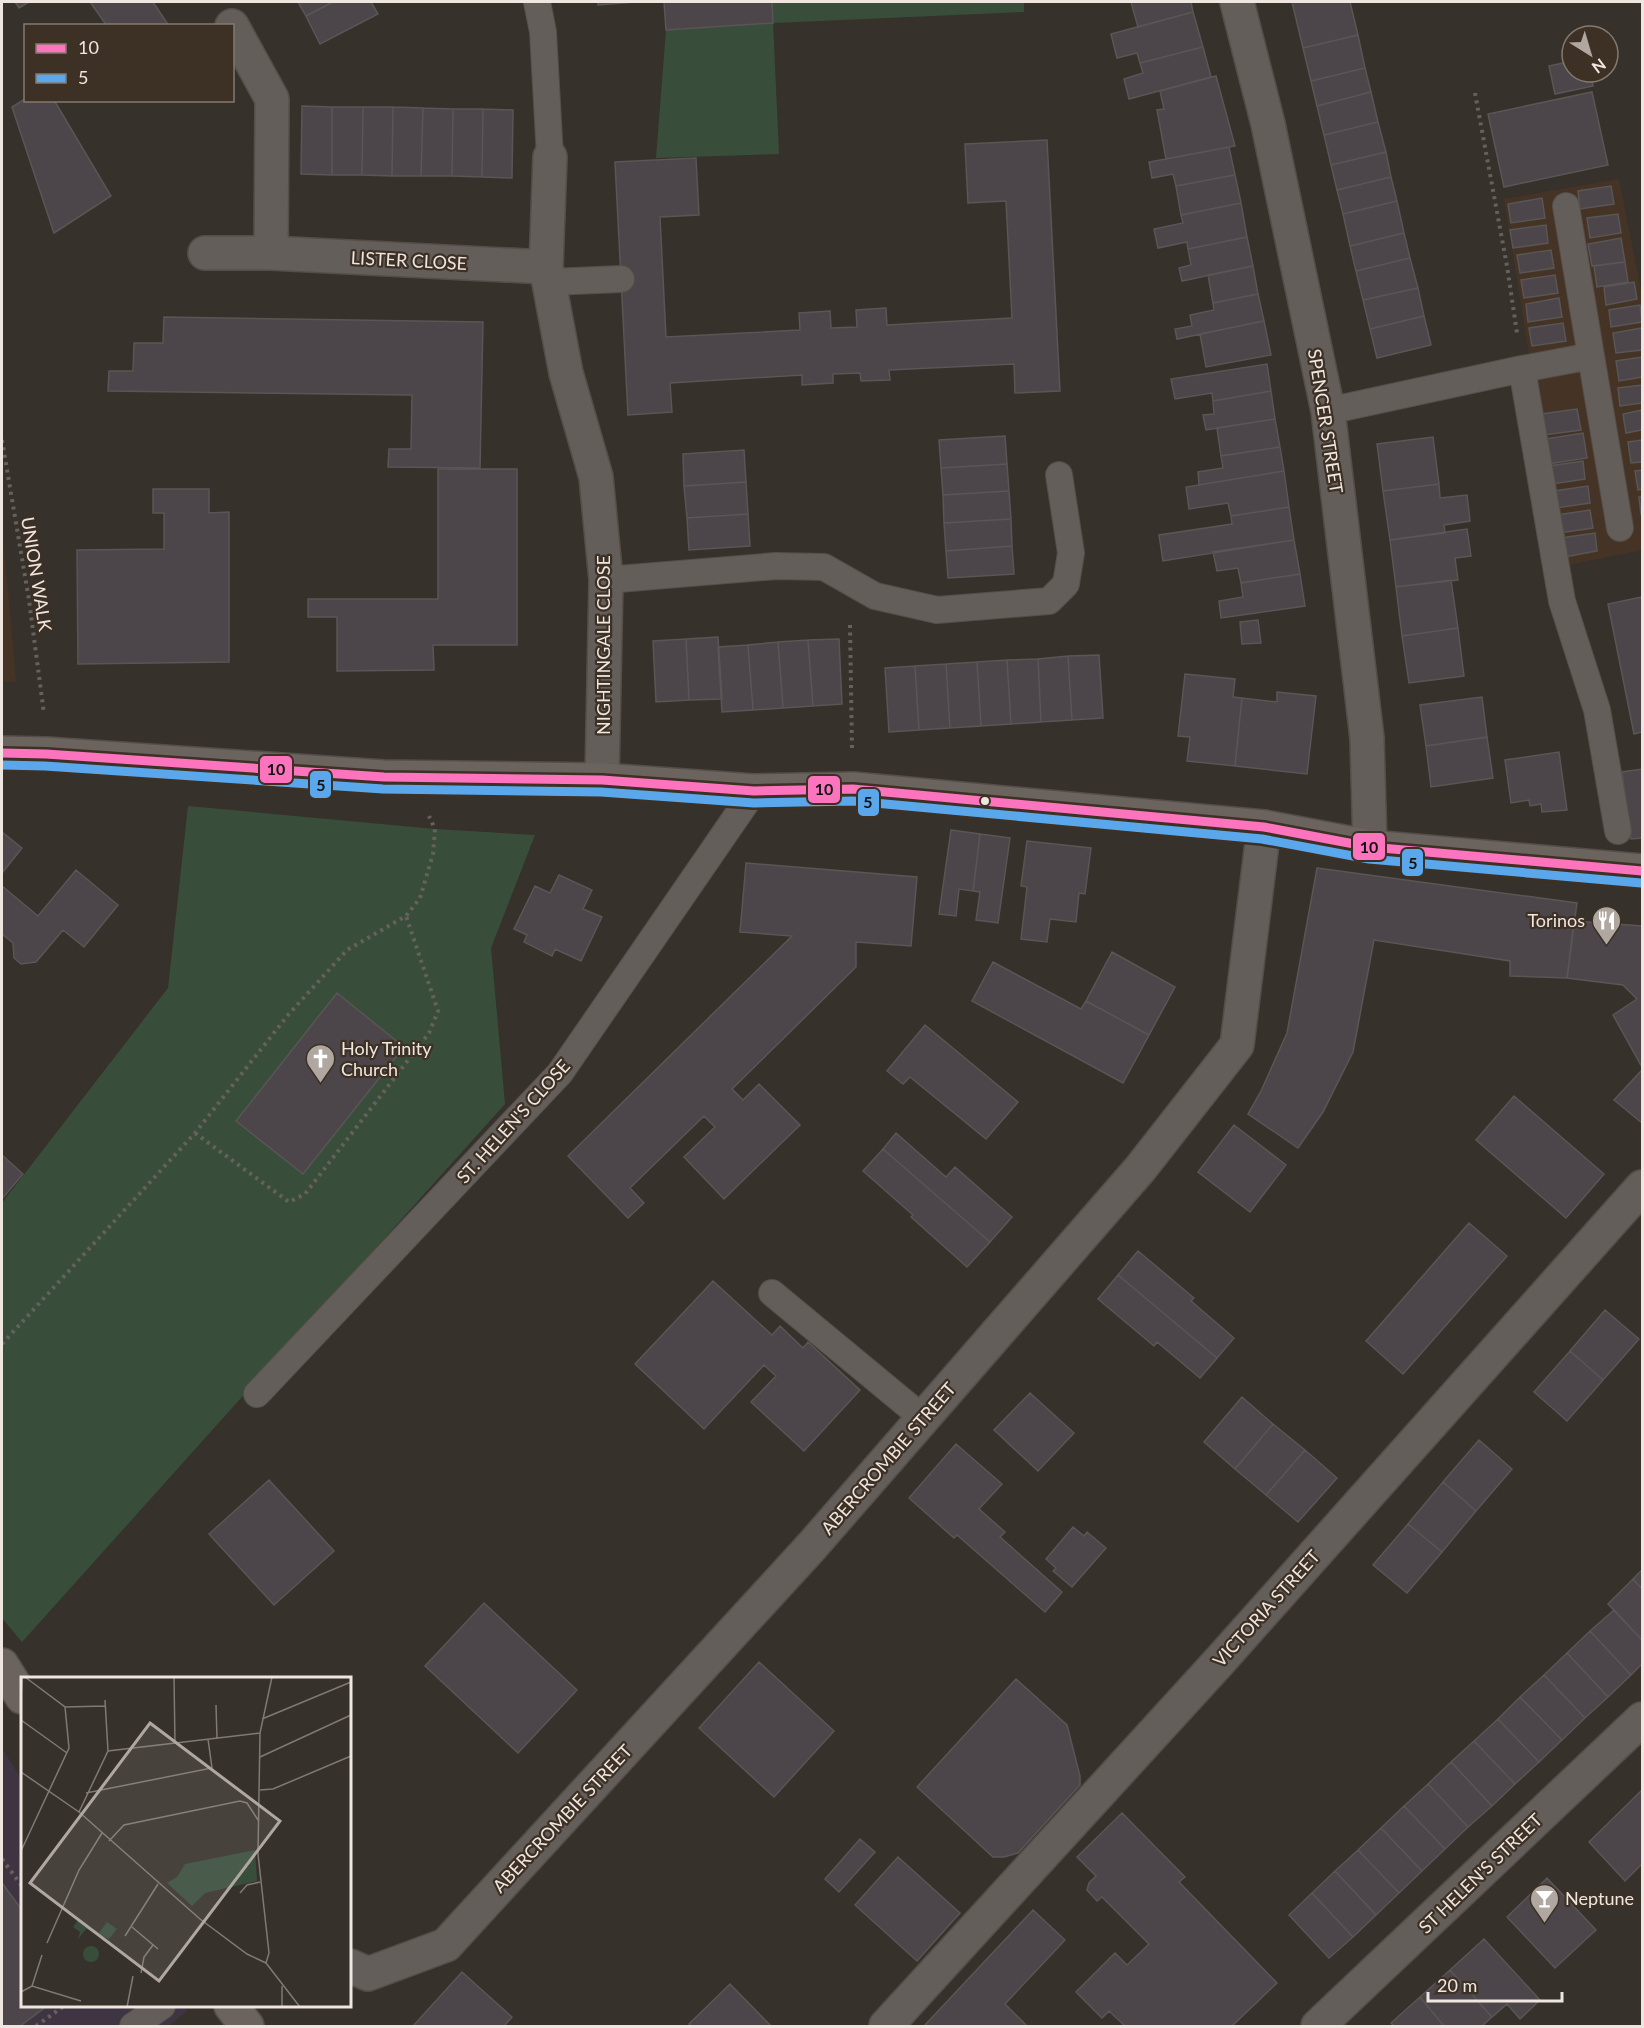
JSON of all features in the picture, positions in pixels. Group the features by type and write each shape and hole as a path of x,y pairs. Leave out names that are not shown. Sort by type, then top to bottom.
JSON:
{"main road":[{"path":"2,753 384,777 602,780 754,791 853,789 1264,826 1370,848 1642,871"},
{"path":"2,1665 21,1695"},
{"path":"232,2007 247,2026"}],"street":[{"path":"220,2 231,24"},
{"name":"SPENCER STREET","path":"1237,2 1268,124 1328,411 1367,738 1370,848"},
{"path":"234,30 272,99 271,253"},
{"name":"NIGHTINGALE CLOSE","path":"550,157 548,274 566,373 596,477 606,580 602,780"},
{"name":"LISTER CLOSE","path":"206,253 271,253 548,274"},
{"name":"ABERCROMBIE STREET","path":"351,1966 368,1974 446,1945 812,1545 1140,1169 1237,1045 1264,826"},
{"name":"VICTORIA STREET","path":"886,2026 1217,1664 1642,1187"},
{"name":"ST HELEN'S STREET","path":"1324,2025 1642,1719"}],"lane":[{"path":"537,2 543,32 550,157"},
{"path":"1566,206 1620,528"},
{"path":"548,274 621,279"},
{"path":"1328,411 1591,356"},
{"path":"1522,369 1562,601 1597,710 1618,831"},
{"path":"606,580 776,566 824,567 875,596 937,610 1049,601 1066,584 1071,553 1059,475"},
{"name":"ST. HELEN'S CLOSE","path":"257,1394 560,1073 754,791"},
{"path":"772,1293 922,1418"},
{"path":"133,2026 161,2007"}],"path":[{"path":"1476,93 1507,266 1522,369"},
{"name":"UNION WALK","path":"2,440 29,600 44,714"},
{"path":"850,582 852,746"},
{"path":"2,1344 195,1133 288,1015 347,950 406,916 420,898 433,854 435,829 427,812 384,777"},
{"path":"195,1133 289,1202 305,1194 429,1033 438,1011 406,916"},
{"path":"2,1859 21,1885"},
{"path":"36,2026 63,2007"}],"shaded area":[{"path":"1619,179 1642,295 1642,550 1563,566 1504,199"},
{"path":"2,526 16,682 2,681"},
{"path":"2,1748 21,1778 21,2007 184,2007 187,2011 168,2026 2,2026"}],"green space":[{"path":"772,2 1024,2 1024,12 773,23 779,154 656,158 666,30 772,23"},
{"path":"188,806 435,829 535,835 491,948 505,1104 22,1642 2,1618 2,1203 168,988"}],"building":[{"path":"15,2 29,2 19,8"},
{"path":"90,2 153,2 168,24 106,24"},
{"path":"298,2 333,2 306,16"},
{"path":"333,2 371,2 378,14 320,44 306,16"},
{"path":"598,2 636,2 598,5"},
{"path":"664,2 772,2 773,23 666,30"},
{"path":"1131,2 1191,2 1193,12 1138,27"},
{"path":"1292,2 1350,2 1358,35 1303,48"},
{"path":"1193,12 1203,47 1140,63 1137,53 1117,58 1111,34"},
{"path":"1358,35 1365,68 1311,81 1303,48"},
{"path":"1203,47 1211,77 1129,99 1124,79 1143,73 1140,63"},
{"path":"1560,64 1560,84 1593,84 1593,86 1555,94 1549,66"},
{"path":"1365,68 1371,92 1317,106 1311,81"},
{"path":"1216,76 1235,146 1166,159 1157,110 1164,109 1160,91"},
{"path":"1371,92 1378,122 1324,135 1317,106"},
{"path":"1592,92 1608,165 1504,187 1488,114"},
{"path":"24,99 24,102 55,102 111,196 54,233 12,107"},
{"path":"302,106 332,107 332,175 301,174"},
{"path":"332,107 363,107 362,175 332,175"},
{"path":"363,107 393,107 392,176 362,175"},
{"path":"393,107 423,108 421,176 392,176"},
{"path":"423,108 453,109 452,176 421,176"},
{"path":"453,109 483,109 482,177 452,176"},
{"path":"483,109 513,110 512,178 482,177"},
{"path":"1378,122 1386,152 1331,165 1324,135"},
{"path":"1047,140 1060,391 1015,393 1014,364 889,370 890,380 861,381 860,373 833,374 833,383 802,385 802,375 670,383 672,412 628,415 615,162 696,158 699,215 660,217 666,337 800,330 799,313 830,311 831,328 857,327 856,310 886,308 887,325 1012,318 1006,201 968,203 965,144"},
{"path":"1229,147 1235,175 1176,186 1173,174 1152,178 1149,162"},
{"path":"1386,152 1391,177 1337,190 1331,165"},
{"path":"1235,175 1241,203 1181,215 1176,186"},
{"path":"1391,177 1397,201 1343,214 1337,190"},
{"path":"1611,186 1614,204 1580,209 1578,191"},
{"path":"1542,198 1545,218 1511,223 1508,204"},
{"path":"1397,201 1404,233 1350,246 1343,214"},
{"path":"1241,203 1247,237 1188,249 1187,242 1158,248 1154,229 1183,223 1181,215"},
{"path":"1618,214 1621,233 1590,238 1587,218"},
{"path":"1546,225 1548,243 1513,248 1510,230"},
{"path":"1404,233 1410,258 1356,271 1350,246"},
{"path":"1247,237 1253,266 1182,281 1179,268 1191,265 1188,249"},
{"path":"1621,238 1625,262 1592,266 1588,244"},
{"path":"1551,250 1554,268 1520,273 1517,255"},
{"path":"1410,258 1418,288 1363,300 1356,271"},
{"path":"1625,262 1628,282 1597,287 1594,266"},
{"path":"1253,266 1258,294 1213,303 1208,275"},
{"path":"1555,275 1558,293 1524,298 1521,280"},
{"path":"1634,282 1637,299 1606,305 1604,287"},
{"path":"1418,288 1424,316 1370,329 1363,300"},
{"path":"1258,294 1264,321 1177,339 1175,329 1192,326 1190,315 1214,310 1213,303"},
{"path":"1559,298 1562,317 1528,322 1526,304"},
{"path":"1640,305 1642,322 1611,327 1609,310"},
{"path":"1424,316 1431,345 1377,358 1370,329"},
{"path":"164,317 483,322 480,468 388,467 389,449 411,449 412,395 108,391 109,371 133,371 134,343 163,343"},
{"path":"1264,321 1271,355 1206,367 1200,334"},
{"path":"1563,323 1566,341 1532,346 1529,328"},
{"path":"1642,328 1642,350 1616,353 1613,333"},
{"path":"1642,357 1642,377 1619,381 1616,361"},
{"path":"1267,364 1271,391 1213,401 1212,393 1175,399 1171,379"},
{"path":"1642,385 1642,403 1620,406 1618,388"},
{"path":"1271,391 1275,419 1206,430 1203,415 1214,414 1213,401"},
{"path":"1577,409 1581,430 1544,435 1541,414"},
{"path":"1642,410 1642,430 1626,433 1623,414"},
{"path":"1275,419 1280,447 1221,456 1217,428"},
{"path":"1583,433 1587,458 1549,464 1545,439"},
{"path":"1005,436 1007,464 941,468 939,440"},
{"path":"1433,437 1439,484 1383,491 1377,444"},
{"path":"1642,440 1642,462 1631,463 1628,442"},
{"path":"1280,447 1284,471 1199,485 1198,472 1223,468 1221,456"},
{"path":"744,450 746,482 684,486 683,454"},
{"path":"1583,461 1585,479 1552,484 1549,466"},
{"path":"1007,464 1009,491 943,495 941,468"},
{"path":"438,469 517,469 517,645 433,645 434,670 337,671 337,617 308,617 308,599 438,599"},
{"path":"1642,470 1642,489 1638,490 1635,471"},
{"path":"1284,471 1289,507 1231,516 1228,503 1189,509 1186,487"},
{"path":"746,482 748,514 687,518 684,486"},
{"path":"1439,484 1440,498 1467,495 1470,521 1444,525 1445,533 1390,540 1383,491"},
{"path":"1588,486 1590,503 1556,508 1554,491"},
{"path":"153,489 209,489 209,513 229,512 229,662 78,664 77,550 164,549 164,513 153,513"},
{"path":"1009,491 1011,519 944,523 943,495"},
{"path":"1639,497 1642,497 1641,514"},
{"path":"1289,507 1294,540 1163,561 1159,535 1232,524 1231,516"},
{"path":"1590,510 1593,528 1559,533 1557,515"},
{"path":"748,514 750,546 689,550 687,518"},
{"path":"1011,519 1012,546 946,551 944,523"},
{"path":"1467,529 1471,556 1455,558 1458,580 1396,587 1390,540"},
{"path":"1595,533 1597,551 1564,557 1561,538"},
{"path":"1294,540 1300,574 1241,583 1238,568 1217,571 1213,552"},
{"path":"1012,546 1014,574 948,578 946,551"},
{"path":"1300,574 1305,606 1221,618 1219,601 1243,597 1241,583"},
{"path":"1451,580 1458,628 1402,636 1396,587"},
{"path":"1642,597 1642,732 1634,734 1608,604"},
{"path":"1258,620 1261,643 1242,644 1240,622"},
{"path":"1458,628 1464,676 1409,683 1402,636"},
{"path":"718,637 722,699 689,700 686,639"},
{"path":"686,639 689,700 656,702 653,641"},
{"path":"839,639 842,704 813,706 808,640"},
{"path":"808,640 813,706 783,708 778,642"},
{"path":"778,642 783,708 753,710 748,645"},
{"path":"748,645 753,710 722,712 718,647"},
{"path":"1099,655 1103,718 1072,720 1068,656"},
{"path":"1068,656 1072,720 1041,722 1038,659"},
{"path":"1038,659 1041,722 1011,724 1007,660"},
{"path":"1007,660 1011,724 981,726 977,662"},
{"path":"977,662 981,726 950,728 946,664"},
{"path":"946,664 950,728 919,730 915,666"},
{"path":"915,666 919,730 889,732 885,668"},
{"path":"1185,674 1235,679 1233,697 1242,698 1235,766 1187,761 1190,737 1178,736"},
{"path":"1277,692 1316,696 1307,774 1235,766 1242,698 1277,702"},
{"path":"1482,697 1487,737 1426,746 1420,705"},
{"path":"1487,737 1493,778 1431,787 1426,746"},
{"path":"1559,752 1567,810 1542,812 1541,804 1530,806 1529,800 1511,803 1505,760"},
{"path":"1642,769 1642,838 1631,839 1622,772"},
{"path":"951,830 980,834 973,891 959,889 956,916 939,914"},
{"path":"2,832 22,848 2,873"},
{"path":"980,834 1010,838 998,923 976,920 980,892 973,891"},
{"path":"1027,841 1091,848 1085,894 1079,893 1076,922 1050,919 1047,942 1021,939 1027,887 1021,886"},
{"path":"746,863 917,877 911,946 856,942 856,967 732,1089 743,1100 759,1084 800,1125 724,1199 684,1157 715,1127 704,1116 630,1188 644,1203 628,1218 568,1156 792,936 740,932"},
{"path":"1317,868 1577,903 1567,978 1510,976 1510,961 1374,940 1353,1052 1323,1112 1298,1148 1248,1114 1287,1033"},
{"path":"76,870 118,905 84,947 63,930 36,962 21,964 14,958 13,943 2,934 2,886 38,916"},
{"path":"559,875 592,890 583,909 602,917 581,961 555,949 552,956 524,942 527,935 514,929 535,886 550,893"},
{"path":"1574,921 1642,926 1642,1067 1613,1015 1637,999 1623,985 1567,978"},
{"path":"1112,952 1175,987 1149,1035 1086,1001"},
{"path":"993,962 1081,1009 1086,1001 1149,1035 1123,1083 972,1001"},
{"name":"Holy Trinity Church","path":"337,993 404,1047 303,1174 236,1121"},
{"path":"925,1025 1018,1102 986,1139 910,1077 903,1084 887,1071"},
{"path":"1642,1070 1642,1123 1614,1100"},
{"path":"1514,1096 1604,1174 1566,1218 1476,1140"},
{"path":"1234,1125 1286,1165 1250,1212 1198,1172"},
{"path":"896,1133 946,1177 955,1167 1012,1217 990,1242 883,1149"},
{"path":"883,1149 990,1242 967,1267 863,1171"},
{"path":"2,1155 23,1174 2,1199"},
{"path":"1469,1223 1507,1256 1403,1374 1366,1341"},
{"path":"1138,1251 1194,1298 1191,1301 1234,1338 1217,1358 1118,1275"},
{"path":"1118,1275 1217,1358 1200,1378 1157,1342 1154,1346 1098,1299"},
{"path":"713,1281 772,1335 780,1326 803,1348 808,1342 860,1390 804,1451 751,1402 776,1376 764,1365 704,1429 635,1364"},
{"path":"1605,1310 1639,1339 1603,1380 1570,1351"},
{"path":"1570,1351 1603,1380 1567,1421 1534,1392"},
{"path":"1030,1393 1074,1433 1038,1471 994,1430"},
{"path":"1242,1397 1273,1424 1235,1469 1204,1442"},
{"path":"1273,1424 1305,1450 1266,1495 1235,1469"},
{"path":"1479,1440 1512,1469 1476,1511 1443,1482"},
{"path":"956,1444 1002,1484 979,1509 1005,1532 1000,1537 1062,1592 1045,1612 957,1535 954,1538 909,1498"},
{"path":"1305,1450 1337,1478 1298,1522 1266,1495"},
{"path":"269,1480 334,1551 274,1605 209,1534"},
{"path":"1443,1482 1476,1511 1442,1552 1408,1524"},
{"path":"1408,1524 1442,1552 1407,1593 1373,1565"},
{"path":"1073,1527 1084,1536 1087,1532 1106,1548 1072,1587 1053,1571 1056,1568 1046,1559"},
{"path":"1642,1570 1642,1589 1633,1579"},
{"path":"1633,1579 1642,1589 1642,1640 1608,1604"},
{"path":"484,1603 577,1690 518,1753 425,1666"},
{"path":"1614,1610 1642,1640 1642,1664 1631,1675 1590,1631"},
{"path":"1590,1631 1631,1675 1608,1697 1567,1653"},
{"path":"1567,1653 1608,1697 1585,1718 1544,1675"},
{"path":"759,1662 834,1731 774,1797 699,1728"},
{"path":"1544,1675 1585,1718 1562,1740 1520,1697"},
{"path":"1016,1679 1067,1725 1080,1776 1080,1785 1018,1853 993,1857 917,1787"},
{"path":"1520,1697 1562,1740 1539,1762 1498,1719"},
{"path":"1498,1719 1539,1762 1515,1784 1474,1741"},
{"path":"1474,1741 1515,1784 1492,1806 1451,1762"},
{"path":"1451,1762 1492,1806 1468,1827 1428,1784"},
{"path":"1428,1784 1468,1827 1445,1849 1404,1806"},
{"path":"1642,1790 1642,1864 1625,1881 1589,1842"},
{"path":"1404,1806 1445,1849 1422,1871 1381,1828"},
{"path":"1122,1813 1185,1877 1179,1882 1277,1983 1232,2026 1125,2026 1109,2011 1102,2018 1076,1992 1115,1953 1127,1965 1149,1944 1102,1897 1097,1901 1087,1890 1089,1883 1096,1876 1077,1857"},
{"path":"1381,1828 1422,1871 1399,1893 1358,1850"},
{"path":"860,1839 875,1852 839,1892 825,1879"},
{"path":"1358,1850 1399,1893 1376,1915 1335,1871"},
{"path":"898,1857 960,1913 917,1961 855,1905"},
{"path":"1335,1871 1376,1915 1353,1937 1312,1893"},
{"path":"1547,1878 1596,1930 1555,1968 1507,1917"},
{"path":"2,1883 21,1909 21,2007 46,2007 20,2026 2,2026"},
{"path":"1312,1893 1353,1937 1329,1958 1289,1915"},
{"path":"1033,1910 1065,1940 1005,2004 1027,2026 924,2026"},
{"path":"1484,1939 1540,2000 1520,2019 1507,2004 1492,2017 1450,1970"},
{"path":"1450,1970 1492,2017 1482,2026 1444,2026 1420,1997"},
{"path":"462,1972 512,2017 504,2026 414,2025"},
{"path":"730,1984 771,2026 691,2026 689,2024"},
{"path":"1420,1997 1444,2026 1394,2026 1391,2023"}],"transit line":[{"name":"10","path":"2,753 384,777 602,780 754,791 853,789 1264,827 1370,847 1642,871"},
{"name":"5","path":"2,765 383,789 601,792 754,803 853,801 1262,839 1369,859 1641,883"}],"place":[{"name":"Torinos","path":"1606,946"},
{"name":"Holy Trinity Church","path":"320,1084"},
{"name":"Neptune","path":"1544,1924"}]}
